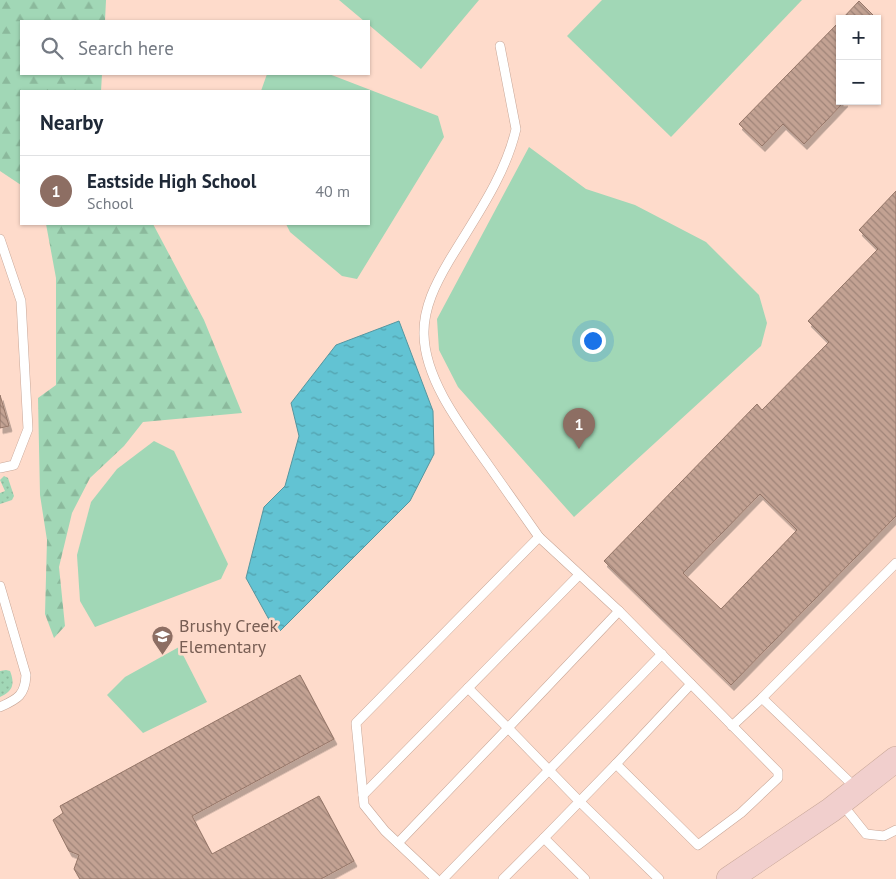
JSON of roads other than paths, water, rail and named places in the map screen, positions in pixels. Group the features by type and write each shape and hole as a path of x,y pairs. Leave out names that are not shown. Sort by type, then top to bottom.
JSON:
{"street":[{"path":"730,879 849,796 896,759"}],"lane":[{"path":"500,46 516,129 513,143 495,183 430,298 425,317 426,356 456,419 539,537 619,611 662,654 778,772 778,778 741,813 698,845 616,764"},
{"path":"0,239 21,300 28,429 14,465 0,468"},
{"path":"436,879 385,831 364,804 356,723 539,537"},
{"path":"732,726 896,563"},
{"path":"363,795 579,575"},
{"path":"0,586 26,675 25,688 15,700 0,707"},
{"path":"398,842 619,611"},
{"path":"443,879 662,654"},
{"path":"503,879 580,802 691,684"},
{"path":"468,688 659,879"},
{"path":"762,698 849,796 866,834 884,836 896,830"},
{"path":"544,838 585,879"}],"water":[{"path":"399,321 433,411 434,454 410,501 277,634 246,578 264,507 285,486 299,436 291,403 336,345"}],"place":[{"name":"Eastside High School","path":"579,449"},
{"name":"Brushy Creek Elementary","path":"163,655"}]}
